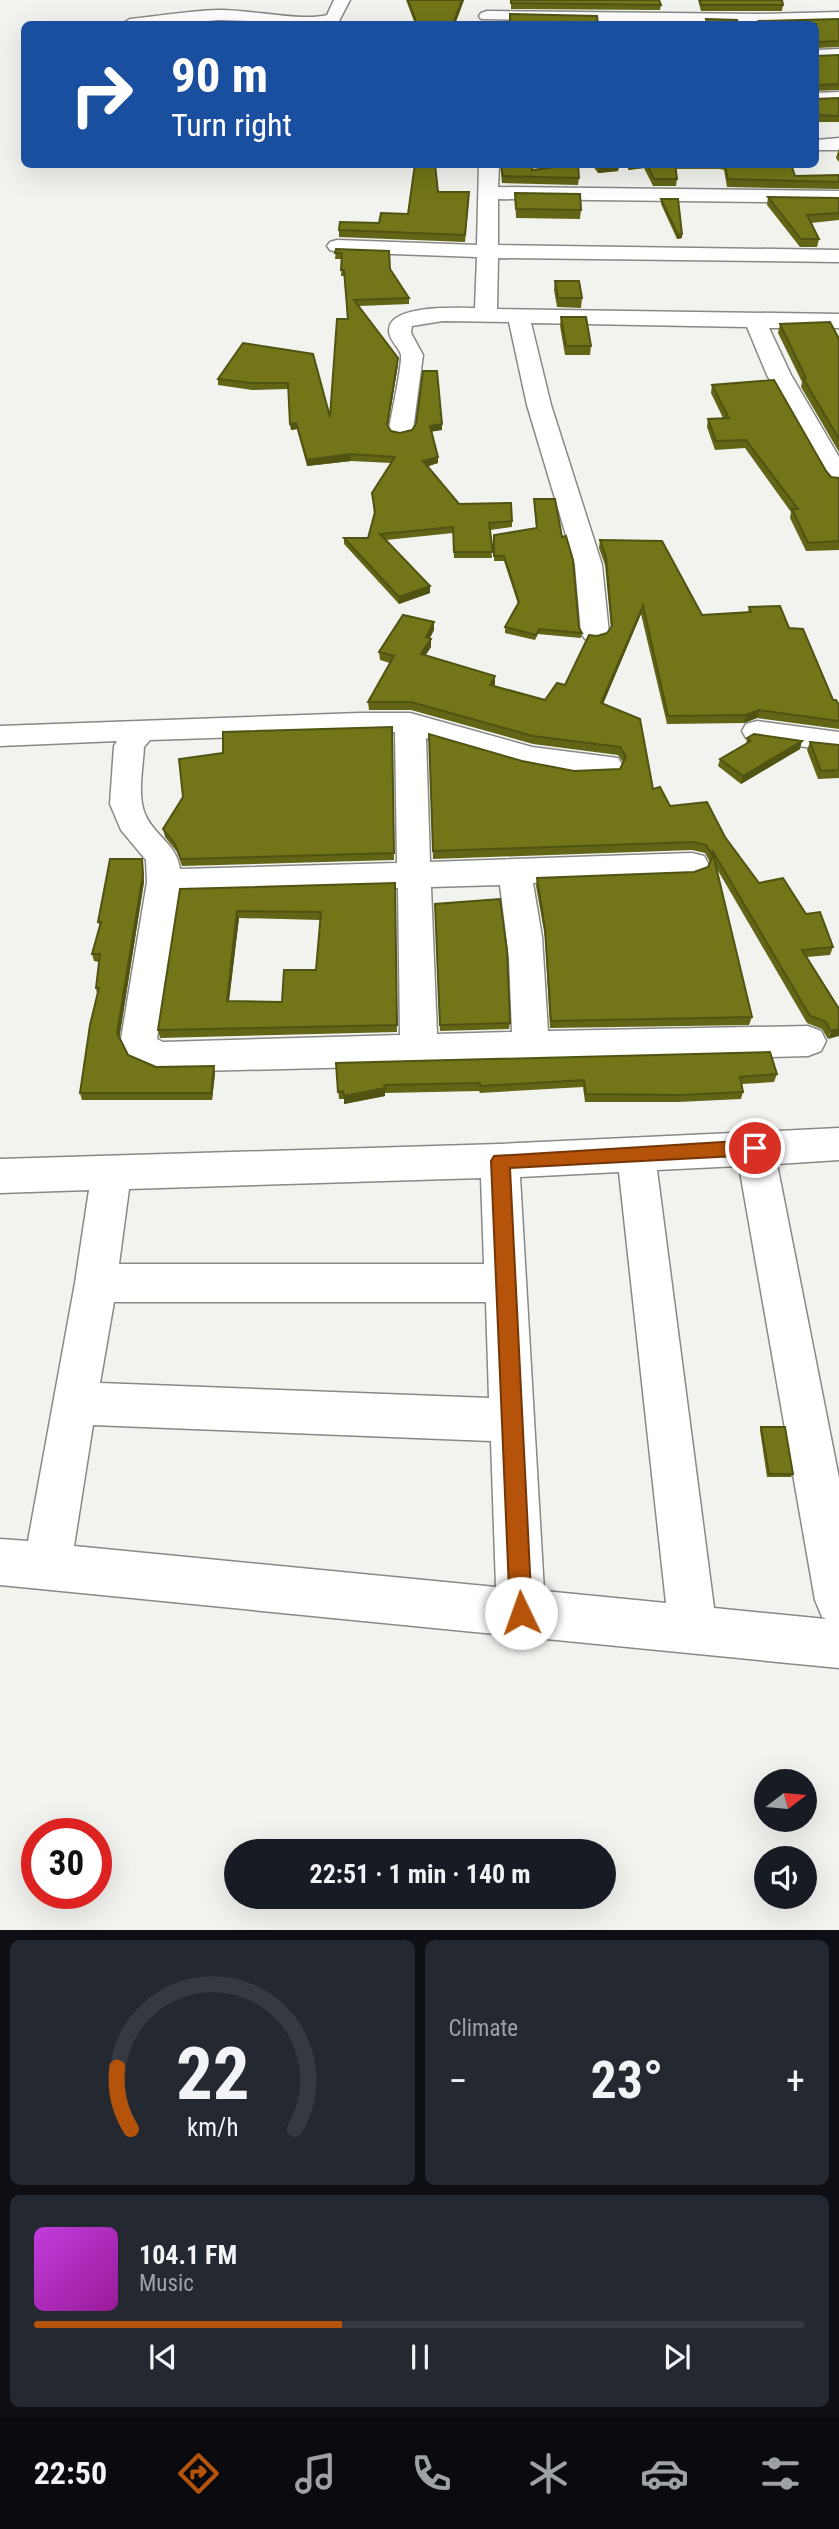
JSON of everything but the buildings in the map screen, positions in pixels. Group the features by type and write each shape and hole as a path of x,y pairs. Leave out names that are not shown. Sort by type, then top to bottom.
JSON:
{"street":[{"path":"324,21 333,18 342,0"},
{"path":"486,13 758,19 839,17"},
{"path":"160,21 219,15 302,21"},
{"path":"819,55 839,54"},
{"path":"819,98 839,97"},
{"path":"819,145 839,144"},
{"path":"486,315 489,168"},
{"path":"488,192 839,197"},
{"path":"337,246 839,256"},
{"path":"401,430 412,355 400,333 402,322 414,317 443,314 839,321"},
{"path":"519,317 532,384 586,548 596,604 595,633"},
{"path":"755,321 779,375 839,478"},
{"path":"410,723 419,1048"},
{"path":"0,736 142,729 410,723 538,758 587,766 607,766"},
{"path":"142,729 129,746 126,803 132,822 162,858 164,882 139,1039 144,1049 159,1057 204,1058 419,1048 808,1041"},
{"path":"757,731 839,742"},
{"path":"164,882 692,865"},
{"path":"514,872 524,913 529,960 530,1046"},
{"path":"0,1176 500,1161 839,1144"},
{"path":"755,1148 839,1600"},
{"path":"636,1154 693,1630"},
{"path":"500,1161 521,1613"},
{"path":"47,1566 96,1283 111,1174"},
{"path":"96,1283 506,1283"},
{"path":"75,1403 512,1420"},
{"path":"0,1562 839,1644"}],"route":[{"path":"521,1613 500,1161 755,1148"}]}
